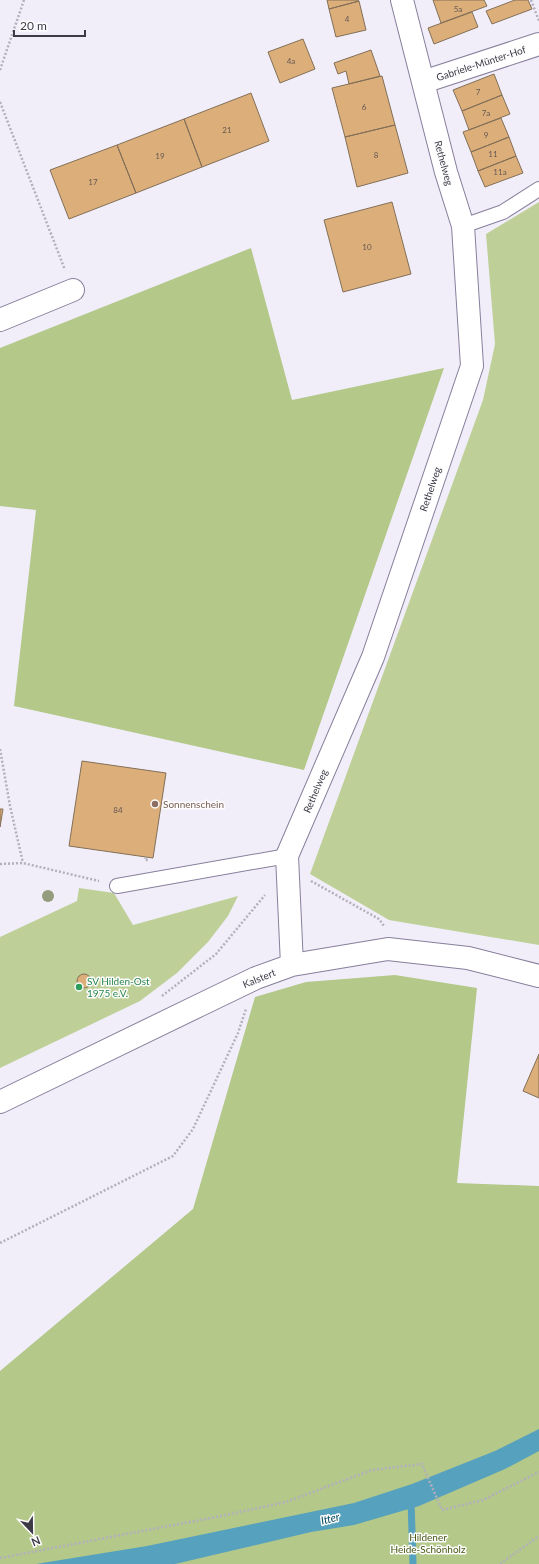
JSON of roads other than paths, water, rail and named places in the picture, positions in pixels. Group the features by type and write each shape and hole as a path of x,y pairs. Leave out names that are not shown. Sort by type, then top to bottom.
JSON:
{"street":[{"name":"Rethelweg","path":"292,965 287,862 373,657 472,366 463,226 446,172 402,0"},
{"name":"Gabriele-Münter-Hof","path":"423,82 539,44"},
{"path":"0,320 73,290"},
{"name":"Kalstert","path":"0,1102 256,978 292,965 388,949 468,958 539,976"}],"lane":[{"path":"463,226 503,212 539,189"},
{"path":"117,886 287,862"}],"water":[{"name":"Itter","path":"539,1429 539,1451 505,1469 419,1506 354,1525 311,1532 175,1564 36,1564 147,1546 354,1503 412,1484 495,1451"}],"waterway":[{"path":"411,1500 413,1564"}],"place":[{"name":"Sonnenschein","path":"155,804"},
{"name":"SV Hilden-Ost 1975 e.V.","path":"79,987"}],"park label":[{"name":"Hildener Heide-Schönholz","path":"428,1542"}]}
